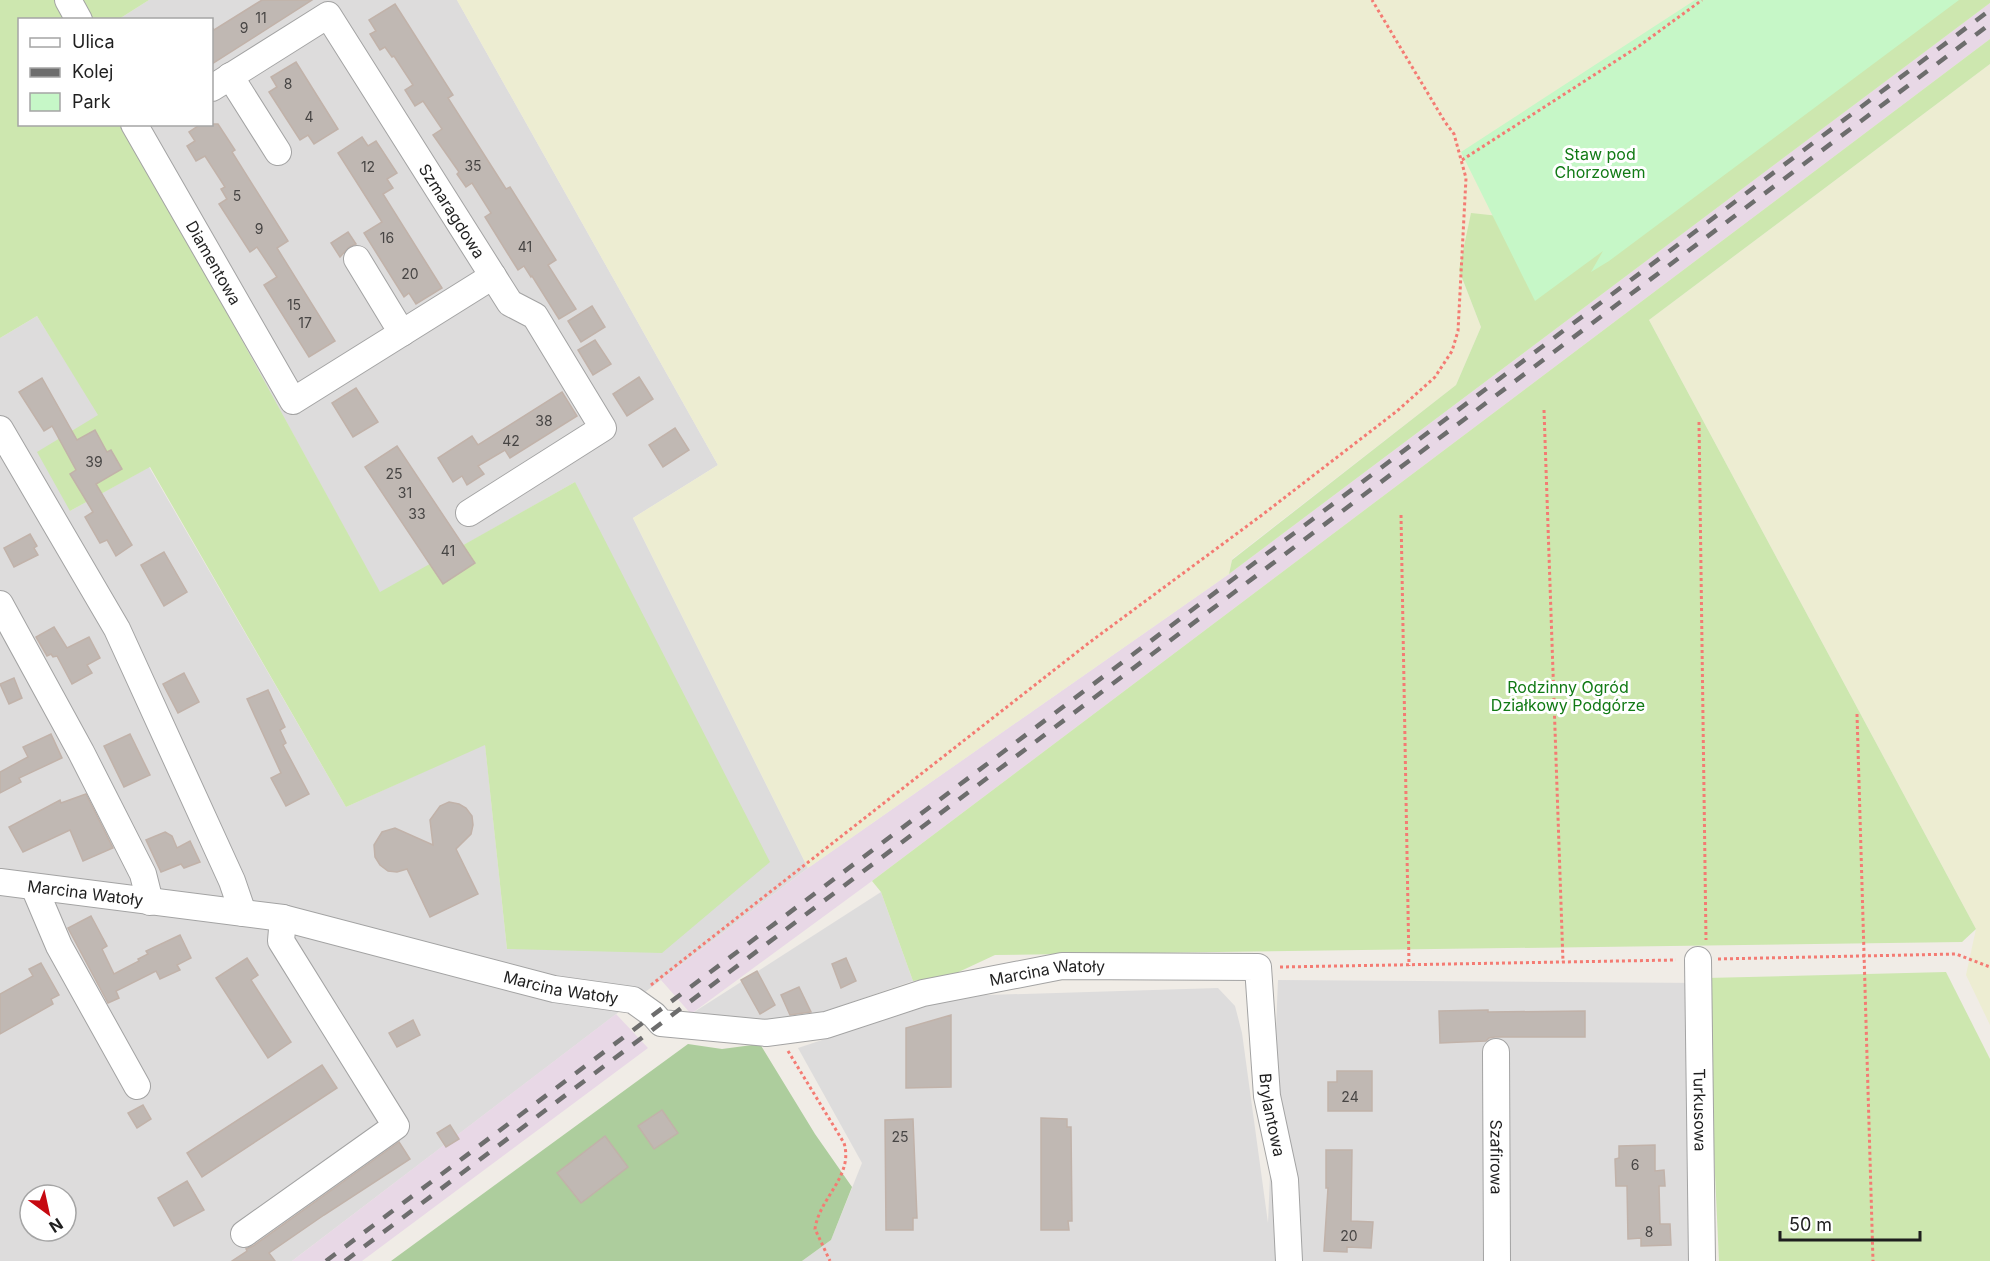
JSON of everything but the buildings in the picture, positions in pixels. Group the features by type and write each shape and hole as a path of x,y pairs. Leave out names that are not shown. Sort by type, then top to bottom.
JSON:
{"street":[{"path":"68,0 78,18"},
{"name":"Szmaragdowa","path":"221,82 328,15 510,303 535,316 585,396 603,428 469,513"},
{"path":"221,82 278,152"},
{"name":"Diamentowa","path":"144,128 293,400 402,333"},
{"path":"357,259 402,333 493,276"},
{"path":"0,429 117,629 232,881 243,913"},
{"path":"0,604 81,752 143,874 150,902"},
{"name":"Marcina Watoły","path":"0,882 283,918 554,988 633,999 662,1023 766,1033 826,1025 923,993 1062,966 1258,967"},
{"path":"34,887 59,946 137,1086"},
{"path":"244,1234 396,1126 281,941 283,918"},
{"name":"Turkusowa","path":"1702,1261 1703,960"},
{"name":"Brylantowa","path":"1258,967 1267,1096 1285,1179 1288,1261"},
{"name":"Szafirowa","path":"1496,1052 1497,1261"}],"path":[{"path":"633,999 1090,642 1262,515 1397,411 1435,376 1452,351 1458,331 1466,178 1454,134 1372,0"},
{"path":"1461,160 1639,46 1702,0"},
{"path":"1544,410 1563,963"},
{"path":"1699,422 1703,960"},
{"path":"1401,515 1409,966"},
{"path":"1857,714 1874,1261"},
{"path":"1258,967 1409,966 1956,954 1990,967"},
{"path":"776,1032 844,1143 846,1151 844,1168 821,1209 814,1229 830,1261"}],"shaded area":[{"path":"149,0 457,0 718,465 633,518 808,868 292,1261 0,1261 0,338 37,316 99,415 70,511 149,467 346,807 485,744 507,949 575,482 380,593 125,126 213,126 213,18 121,18"},
{"path":"1990,3 1990,39 872,881 691,1014 661,980 808,868 1229,574"},
{"path":"881,892 913,981 791,1023 691,1014"},
{"path":"1278,980 1704,983 1716,1261 802,1261 831,1240 862,1163 798,1048 955,996 1218,988 1235,1006 1242,1033 1268,1223"},
{"path":"616,1014 648,1048 362,1261 292,1261"}],"green space":[{"path":"0,0 149,0 121,18 18,18 18,126 125,126 380,592 575,482 770,862 662,953 507,949 485,745 346,807 150,467 70,511 37,452 98,415 37,316 0,338"},
{"path":"457,0 1903,0 1459,270 1481,327 1456,385 1232,559 1229,574 808,868 633,518 718,465"},
{"name":"Staw pod Chorzowem","path":"1695,0 1959,0 1609,261 1591,272 1603,251 1535,301 1461,152"},
{"path":"1903,0 1990,0 1990,3 1229,574 1232,560 1456,385 1481,327 1459,270 1471,213 1499,216"},
{"name":"Rodzinny Ogród Działkowy Podgórze","path":"1990,39 1990,64 1649,320 1976,929 1962,942 995,955 950,976 913,981 881,892 872,881"},
{"path":"1990,64 1990,1025 1966,975 1976,929 1649,320"},
{"path":"1946,972 1990,1059 1990,1261 1719,1261 1706,978"},
{"path":"688,1044 722,1049 760,1044 815,1134 852,1187 831,1240 802,1261 391,1261"}],"railway":[{"path":"326,1261 1990,10"},
{"path":"345,1261 1990,24"}]}
